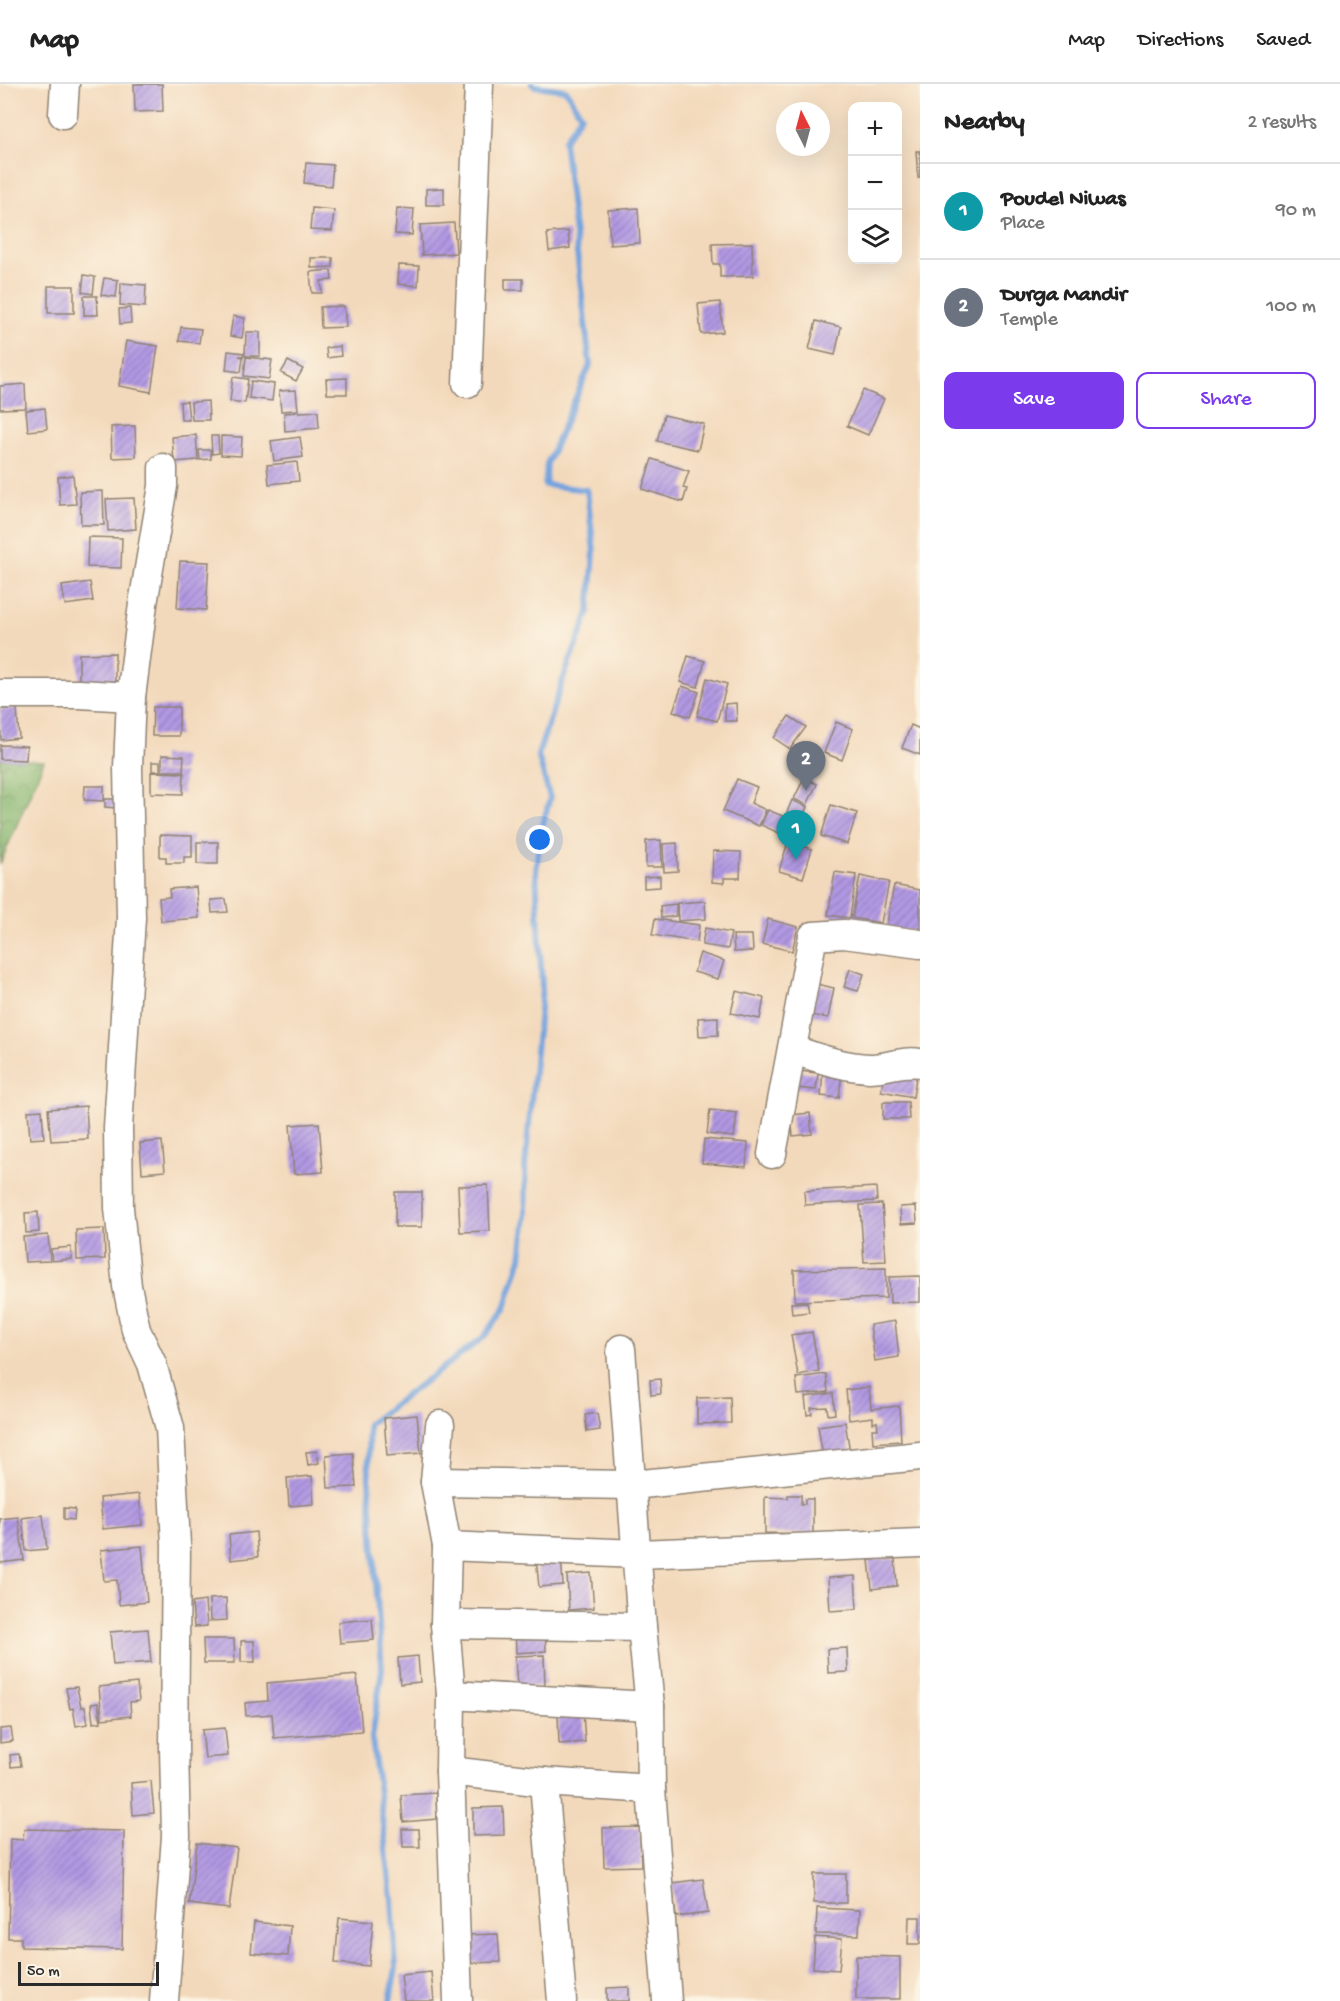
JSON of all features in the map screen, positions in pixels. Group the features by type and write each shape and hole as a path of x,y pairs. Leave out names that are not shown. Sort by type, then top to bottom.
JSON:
{"street":[{"path":"63,114 64,84"},
{"path":"467,383 479,84"},
{"path":"163,468 163,486 143,604 131,697 128,768 131,918 119,1098 119,1208 127,1286 133,1319 152,1364 170,1428 176,1545 174,1748 176,1836 164,2001"},
{"path":"0,694 79,694 131,697"},
{"path":"772,1154 813,936 844,933 920,944"},
{"path":"792,1049 822,1059 870,1068 910,1061 920,1063"},
{"path":"621,1349 650,1706 651,1789 667,2001"},
{"path":"440,1425 435,1482 447,1546 445,1624 451,1695 450,1771 458,2001"},
{"path":"435,1482 632,1485 920,1456"},
{"path":"447,1546 637,1554 920,1543"},
{"path":"445,1624 642,1627"},
{"path":"451,1695 650,1706"},
{"path":"450,1771 544,1782 651,1789"},
{"path":"544,1782 562,2001"}],"green space":[{"path":"0,759 44,761 0,864"}],"building":[{"path":"134,84 162,84 163,111 135,112"},
{"path":"916,151 920,151 920,177 918,178"},
{"path":"306,163 333,165 331,186 304,183"},
{"path":"444,188 444,205 426,205 426,189"},
{"path":"312,208 334,210 332,231 310,230"},
{"path":"397,208 414,209 412,235 395,234"},
{"path":"638,208 640,243 610,245 608,210"},
{"path":"454,223 456,253 422,255 420,225"},
{"path":"568,231 570,248 549,251 547,233"},
{"path":"752,243 753,276 720,277 720,264 713,264 712,244"},
{"path":"311,258 333,258 333,267 311,268"},
{"path":"399,265 419,266 418,286 398,284"},
{"path":"331,270 332,280 321,281 322,293 312,293 310,272"},
{"path":"84,275 95,277 93,294 82,292"},
{"path":"104,278 118,280 116,297 101,295"},
{"path":"505,279 523,279 523,290 505,290"},
{"path":"121,283 146,285 145,307 120,305"},
{"path":"48,286 74,286 74,313 48,313"},
{"path":"84,296 97,296 98,315 84,315"},
{"path":"720,302 723,332 701,334 698,304"},
{"path":"344,306 346,327 321,328 320,307"},
{"path":"130,308 131,323 120,324 119,309"},
{"path":"233,316 245,318 242,338 230,336"},
{"path":"816,321 841,327 835,355 809,349"},
{"path":"181,327 201,329 199,343 179,341"},
{"path":"246,332 260,332 260,356 245,356"},
{"path":"126,341 158,346 151,392 119,386"},
{"path":"340,346 341,356 327,358 326,348"},
{"path":"228,351 244,353 243,356 239,356 243,357 241,372 226,370"},
{"path":"246,357 272,360 269,379 244,376"},
{"path":"288,361 303,369 296,381 281,373"},
{"path":"233,377 248,379 245,403 230,401"},
{"path":"347,378 347,394 327,394 326,379"},
{"path":"251,381 274,384 272,401 249,398"},
{"path":"25,384 26,408 0,409 0,386"},
{"path":"296,390 298,410 281,411 279,391"},
{"path":"863,390 884,399 868,435 847,426"},
{"path":"187,401 189,420 181,420 180,402"},
{"path":"208,401 209,420 192,420 191,402"},
{"path":"45,408 47,429 28,431 26,410"},
{"path":"318,411 319,428 285,431 284,413"},
{"path":"664,415 704,424 698,450 657,441"},
{"path":"135,426 136,457 112,458 111,427"},
{"path":"196,435 198,460 174,462 172,437"},
{"path":"211,436 218,436 219,453 212,454"},
{"path":"221,436 242,437 241,456 221,455"},
{"path":"300,437 303,457 274,461 271,441"},
{"path":"199,450 211,450 211,459 200,460"},
{"path":"652,459 689,471 683,488 687,489 683,502 642,489"},
{"path":"297,462 299,481 269,484 267,465"},
{"path":"73,475 76,504 60,505 58,477"},
{"path":"103,491 104,525 81,525 80,492"},
{"path":"134,498 136,529 108,531 106,499"},
{"path":"88,537 122,538 121,568 87,567"},
{"path":"180,561 209,562 206,610 177,608"},
{"path":"90,582 93,601 65,605 62,586"},
{"path":"115,653 115,687 79,688 79,654"},
{"path":"688,656 705,661 698,687 680,682"},
{"path":"707,678 727,684 717,721 697,716"},
{"path":"682,686 699,692 690,717 673,711"},
{"path":"736,703 737,721 725,721 725,704"},
{"path":"153,707 179,707 179,736 152,736"},
{"path":"17,708 19,738 1,740 0,709"},
{"path":"789,716 806,727 790,749 774,738"},
{"path":"836,722 853,729 842,760 824,753"},
{"path":"911,725 920,729 920,755 902,748"},
{"path":"0,745 27,746 26,760 0,759"},
{"path":"162,755 184,756 183,771 162,771"},
{"path":"152,762 160,762 160,771 152,771"},
{"path":"151,772 184,773 183,794 151,793"},
{"path":"804,778 817,784 807,805 794,799"},
{"path":"737,779 757,787 751,803 766,810 759,826 723,811"},
{"path":"85,786 104,786 104,801 84,800"},
{"path":"105,799 117,799 116,808 105,807"},
{"path":"792,800 807,807 792,839 761,825 768,810 785,817"},
{"path":"831,805 857,813 847,844 821,836"},
{"path":"160,835 192,836 192,857 184,857 184,863 166,863 166,857 160,857"},
{"path":"661,840 662,867 646,867 646,841"},
{"path":"197,842 218,842 218,864 197,864"},
{"path":"788,842 812,849 803,878 779,871"},
{"path":"677,843 678,871 664,872 663,844"},
{"path":"713,851 741,852 740,878 724,878 724,883 712,882"},
{"path":"835,872 856,875 850,918 828,915"},
{"path":"660,876 660,887 644,888 644,877"},
{"path":"860,876 889,882 881,923 852,918"},
{"path":"894,885 920,890 920,932 886,929"},
{"path":"196,887 199,918 161,921 159,898 170,897 169,889"},
{"path":"226,899 228,912 212,913 211,900"},
{"path":"705,901 706,919 678,921 677,903"},
{"path":"676,904 676,916 661,918 660,906"},
{"path":"655,919 699,925 697,942 652,935"},
{"path":"768,919 798,927 792,951 762,944"},
{"path":"705,928 731,933 728,949 702,945"},
{"path":"733,935 752,935 753,951 734,952"},
{"path":"700,953 724,961 718,979 694,972"},
{"path":"850,969 864,974 858,991 844,987"},
{"path":"817,984 834,988 828,1018 810,1015"},
{"path":"736,991 764,998 760,1019 731,1013"},
{"path":"718,1017 718,1035 699,1036 698,1018"},
{"path":"886,1066 917,1072 913,1097 881,1091"},
{"path":"823,1070 842,1072 839,1098 821,1096"},
{"path":"798,1071 818,1073 816,1090 796,1088"},
{"path":"883,1102 908,1102 909,1119 883,1119"},
{"path":"86,1106 88,1139 51,1141 48,1109"},
{"path":"42,1110 44,1138 30,1139 28,1111"},
{"path":"710,1110 737,1113 734,1137 707,1134"},
{"path":"810,1113 812,1134 793,1136 791,1115"},
{"path":"319,1123 323,1172 294,1174 290,1125"},
{"path":"704,1139 748,1143 746,1167 702,1163"},
{"path":"162,1141 165,1171 142,1173 140,1143"},
{"path":"488,1185 490,1231 460,1232 458,1186"},
{"path":"876,1187 877,1201 805,1205 804,1191"},
{"path":"395,1192 422,1192 422,1227 395,1227"},
{"path":"882,1204 886,1261 864,1262 860,1205"},
{"path":"916,1206 917,1223 901,1224 900,1207"},
{"path":"38,1212 39,1232 26,1233 25,1213"},
{"path":"104,1229 105,1259 77,1260 76,1230"},
{"path":"48,1235 50,1261 25,1262 23,1237"},
{"path":"71,1247 72,1259 52,1261 51,1249"},
{"path":"886,1268 886,1298 795,1301 794,1270"},
{"path":"920,1276 920,1302 890,1303 889,1277"},
{"path":"807,1302 809,1312 792,1314 791,1303"},
{"path":"895,1321 899,1357 875,1361 870,1325"},
{"path":"812,1332 819,1371 798,1375 791,1335"},
{"path":"826,1374 828,1392 798,1395 796,1378"},
{"path":"660,1379 661,1394 651,1395 650,1380"},
{"path":"869,1387 871,1409 899,1406 901,1441 873,1443 872,1429 878,1429 877,1422 873,1423 873,1417 849,1420 846,1390"},
{"path":"833,1393 835,1414 828,1415 827,1407 811,1408 812,1414 807,1415 805,1397"},
{"path":"730,1397 731,1423 697,1424 697,1398"},
{"path":"597,1413 600,1430 587,1432 585,1415"},
{"path":"417,1415 421,1453 387,1456 384,1418"},
{"path":"845,1422 850,1452 823,1457 818,1426"},
{"path":"317,1451 319,1463 308,1465 306,1452"},
{"path":"353,1453 356,1487 328,1488 326,1455"},
{"path":"312,1476 314,1504 289,1506 287,1478"},
{"path":"139,1494 142,1525 103,1529 100,1498"},
{"path":"788,1495 801,1495 801,1504 805,1504 805,1499 813,1499 813,1534 765,1533 765,1497 788,1498"},
{"path":"64,1508 75,1509 74,1520 64,1519"},
{"path":"43,1515 47,1549 26,1551 22,1518"},
{"path":"18,1517 24,1560 0,1563 0,1519"},
{"path":"256,1532 258,1557 231,1560 229,1535"},
{"path":"142,1546 147,1602 119,1605 117,1580 104,1581 101,1550"},
{"path":"561,1555 563,1585 539,1587 536,1557"},
{"path":"895,1558 897,1586 872,1589 869,1560"},
{"path":"591,1573 594,1608 569,1610 567,1575"},
{"path":"855,1576 857,1609 830,1611 828,1578"},
{"path":"226,1598 227,1620 210,1621 209,1599"},
{"path":"205,1601 207,1626 194,1627 192,1603"},
{"path":"372,1619 374,1640 340,1643 338,1622"},
{"path":"148,1629 151,1662 113,1665 110,1632"},
{"path":"545,1629 546,1651 516,1653 515,1631"},
{"path":"203,1639 234,1639 235,1663 204,1663"},
{"path":"241,1641 254,1641 255,1662 241,1662"},
{"path":"847,1648 848,1672 828,1673 827,1649"},
{"path":"544,1655 545,1686 517,1687 515,1656"},
{"path":"418,1656 420,1682 400,1684 398,1658"},
{"path":"357,1675 362,1731 274,1738 272,1714 246,1716 245,1703 268,1701 267,1683"},
{"path":"137,1683 139,1701 130,1702 131,1716 102,1719 99,1687"},
{"path":"77,1687 81,1707 85,1707 88,1724 76,1726 66,1688"},
{"path":"98,1703 101,1722 93,1723 91,1704"},
{"path":"583,1712 585,1742 559,1744 558,1713"},
{"path":"11,1728 13,1741 0,1743 0,1729"},
{"path":"225,1728 228,1756 205,1758 202,1730"},
{"path":"19,1754 21,1766 11,1767 10,1755"},
{"path":"151,1781 154,1813 133,1815 131,1783"},
{"path":"436,1793 437,1819 403,1822 401,1795"},
{"path":"503,1807 504,1835 473,1836 473,1808"},
{"path":"640,1827 641,1866 604,1867 603,1828"},
{"path":"24,1829 124,1831 122,1949 21,1947 21,1938 8,1938 10,1839 23,1840"},
{"path":"402,1829 419,1829 420,1847 403,1847"},
{"path":"197,1843 237,1848 229,1909 189,1904"},
{"path":"814,1874 846,1874 846,1903 814,1903"},
{"path":"703,1879 708,1913 676,1917 672,1883"},
{"path":"817,1908 860,1910 859,1935 816,1934"},
{"path":"909,1917 920,1917 920,1944 908,1944"},
{"path":"339,1918 373,1921 369,1966 335,1963"},
{"path":"254,1922 290,1926 288,1956 251,1953"},
{"path":"498,1934 500,1962 470,1963 468,1935"},
{"path":"815,1937 842,1939 839,1970 813,1968"},
{"path":"856,1956 900,1957 900,1999 856,1999"},
{"path":"431,1972 434,2001 404,2001 401,1975"},
{"path":"629,1987 629,2001 607,2001 607,1988"}],"waterway":[{"path":"390,2001 396,1968 392,1898 372,1738 382,1669 369,1479 368,1424 484,1337 505,1308 521,1258 526,1216 525,1167 542,988 536,872 540,834 550,798 538,755 563,679 589,612 594,552 587,490 545,485 547,464 590,365 564,141 581,115 566,90 532,84"}],"place":[{"name":"Durga Mandir","path":"806,791"},
{"name":"Poudel Niwas","path":"796,860"}]}
